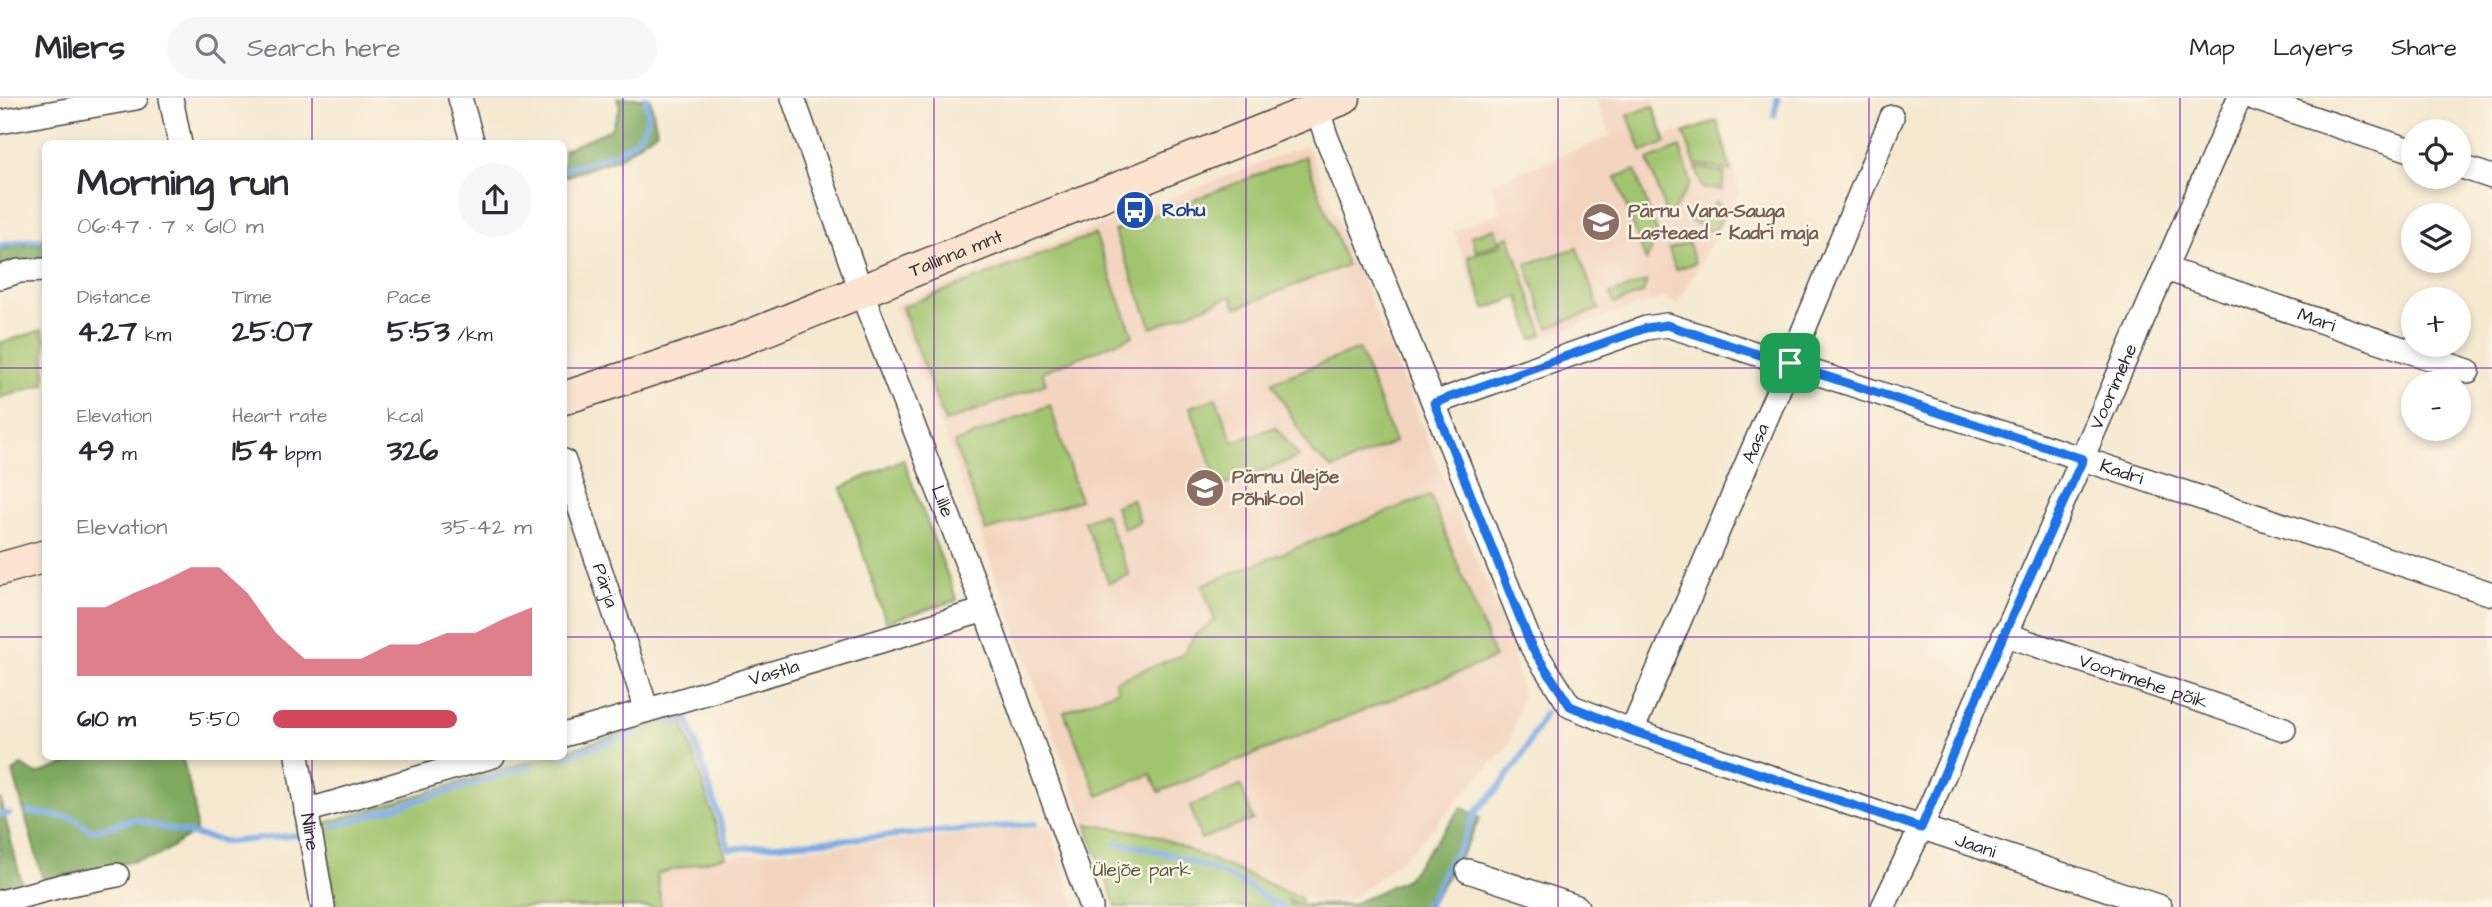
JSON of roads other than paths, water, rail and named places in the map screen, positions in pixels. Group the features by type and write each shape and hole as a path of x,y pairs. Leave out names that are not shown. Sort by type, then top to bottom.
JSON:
{"main road":[{"name":"Tallinna mnt","path":"567,397 732,343 1325,102"},
{"path":"0,569 42,557"}],"street":[{"path":"0,122 136,98"},
{"path":"171,98 179,140"},
{"path":"460,98 472,140"},
{"name":"Lille","path":"793,98 861,292 985,610 1091,907"},
{"name":"Voorimehe","path":"1883,907 1921,828 2239,98"},
{"path":"2253,98 2401,147"},
{"path":"1325,102 1434,403 1532,648 1570,706 1632,731"},
{"name":"Aasa","path":"1632,731 1892,117"},
{"path":"2471,170 2492,177"},
{"name":"Mari","path":"2166,269 2468,371"},
{"path":"0,277 19,271 42,270"},
{"name":"Kadri","path":"1434,403 1646,328 1667,325 2492,594"},
{"name":"Pärja","path":"567,470 647,710"},
{"name":"Vastla","path":"567,734 985,610"},
{"name":"Voorimehe põik","path":"2004,634 2284,729"},
{"name":"Jaani","path":"1632,731 2160,907"},
{"name":"Niine","path":"298,760 323,907"},
{"path":"306,811 479,760"},
{"path":"1468,871 1577,907"},
{"path":"0,902 117,875"}],"waterway":[{"path":"567,168 615,153 638,138 648,115 646,98"},
{"path":"1774,116 1778,98"},
{"path":"0,246 42,240"},
{"path":"1423,907 1432,897 1444,871 1462,844 1477,810 1496,791 1520,759 1545,713"},
{"path":"670,725 688,720 729,849 1035,824"},
{"path":"567,755 635,734"},
{"path":"334,826 532,766"},
{"path":"29,812 73,818 91,831 136,819 228,842 297,835"},
{"path":"0,814 9,814"},
{"path":"1117,843 1150,849 1214,870 1282,907"}],"place":[{"name":"Rohu","path":"1135,210"},
{"name":"Pärnu Vana-Sauga Lasteaed - Kadri maja","path":"1601,222"},
{"name":"Pärnu Ülejõe Põhikool","path":"1205,488"}],"park label":[{"name":"Ülejõe park","path":"1142,870"}]}
